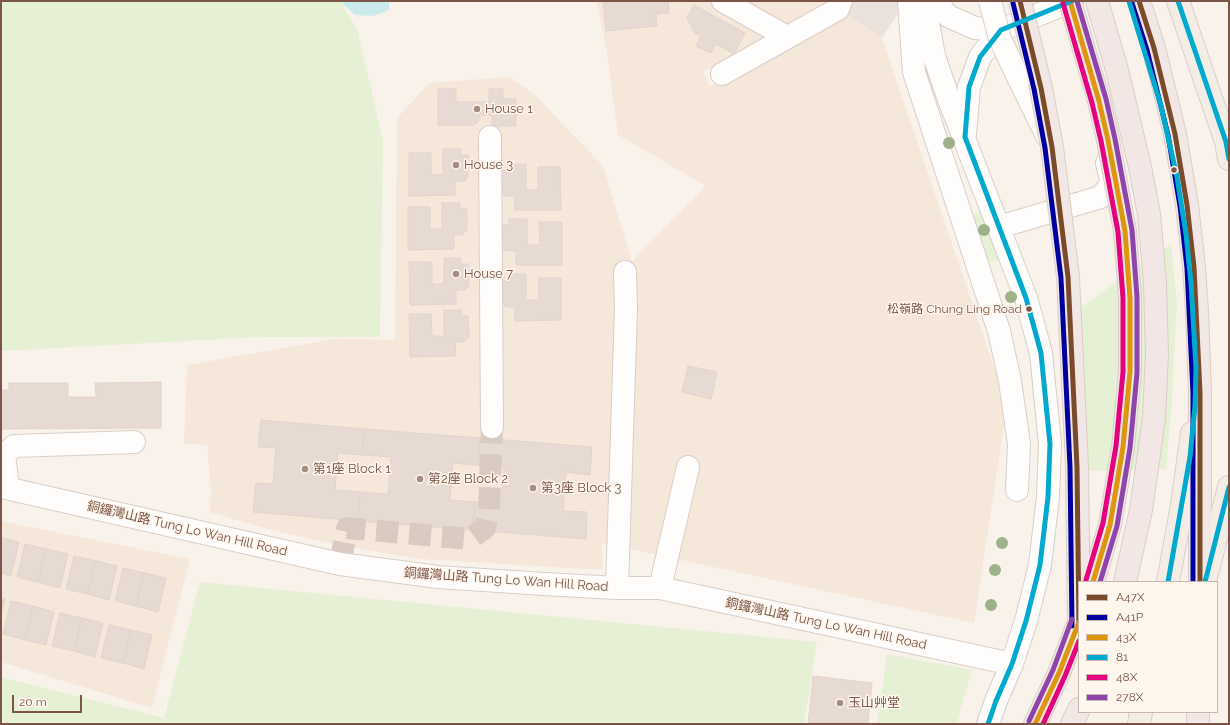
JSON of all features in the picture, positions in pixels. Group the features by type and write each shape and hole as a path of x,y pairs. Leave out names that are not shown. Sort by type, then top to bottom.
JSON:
{"highway":[{"path":"1020,1 1041,88 1052,146 1068,277 1077,467 1078,581"},
{"path":"1071,1 1099,101 1108,140 1124,231 1130,298 1130,372 1123,447 1110,525 1093,581"},
{"path":"1097,1 1119,76 1140,167 1148,214 1156,284 1157,354 1154,418 1141,510 1125,581"},
{"path":"1139,1 1154,48 1175,134 1183,176 1191,244 1197,311 1200,393 1200,581"},
{"path":"1035,724 1059,673 1078,625"},
{"path":"1072,724 1078,711"},
{"path":"1083,713 1084,724"},
{"path":"1198,713 1198,724"}],"main road":[{"path":"1129,1 1161,106 1177,177 1186,234 1191,283 1196,368 1195,406 1190,457 1168,581"},
{"path":"1178,1 1228,149"},
{"path":"1205,581 1229,487"},
{"path":"1139,724 1141,713"},
{"path":"1188,724 1189,713"}],"street":[{"path":"723,1 787,37"},
{"path":"722,74 838,9 841,1"},
{"path":"909,1 914,72 999,331 1010,381 1019,444 1017,490"},
{"path":"927,1 926,12 934,56 948,97 965,137 1026,298 1041,353 1050,444 1048,497 1040,565 1026,620 1012,664 988,724"},
{"path":"936,1 948,16 975,28 1001,30 1071,1"},
{"path":"990,1 1000,39 1052,146"},
{"path":"965,137 969,87 980,57 1001,30"},
{"path":"999,227 1101,197 1112,183 1084,79"},
{"path":"490,137 492,427"},
{"path":"617,588 626,308 624,272"},
{"path":"4,487 4,454 14,446 134,442"},
{"path":"660,588 688,467"},
{"name":"銅鑼灣山路 Tung Lo Wan Hill Road","path":"4,487 340,564 438,577 617,588 660,588 1012,664"}],"shaded area":[{"path":"597,1 835,1 703,72 710,87 842,12 882,38 1007,406 974,623 602,543 603,570 420,559 344,546 271,530 210,512 211,490 207,445 184,444 187,365 334,339 395,340 397,118 429,83 509,77 534,94 603,166 632,261 706,186 618,135 607,53"},
{"path":"847,1 899,1 899,12 882,38 842,12"},
{"path":"1,521 190,559 152,708 1,662"}],"green space":[{"path":"1,1 340,1 357,29 383,140 380,337 261,337 1,351"},
{"path":"987,210 1003,260 979,264 965,217"},
{"path":"1171,244 1177,305 1172,400 1166,469 1081,471 1075,311"},
{"path":"200,582 817,642 804,724 1,724 1,677 164,718"},
{"path":"887,654 972,670 958,719 955,724 877,724"}],"water":[{"path":"342,1 389,1 389,10 373,16 355,15 342,3"}],"building":[{"path":"603,1 668,1 669,13 656,14 657,26 606,31"},
{"path":"694,5 745,33 734,54 716,44 711,53 696,46 701,36 695,33 687,18"},
{"name":"House 1","path":"438,89 456,89 456,102 489,102 489,89 503,89 503,99 516,99 516,126 492,126 492,115 479,115 479,120 473,125 438,125"},
{"name":"House 3","path":"443,149 461,149 461,155 468,155 468,176 466,180 455,181 455,195 409,196 409,153 431,153 431,175 443,175"},
{"path":"508,164 526,164 526,190 538,190 538,167 560,167 561,210 515,210 515,196 504,195 502,191 501,170 509,170"},
{"path":"442,203 460,203 460,209 467,209 467,230 462,235 454,235 454,249 408,250 408,207 430,207 430,229 442,229"},
{"path":"509,219 527,219 527,245 540,245 539,222 562,222 562,265 516,265 516,251 504,250 502,246 502,225 509,225"},
{"name":"House 7","path":"444,258 461,258 461,264 469,264 469,285 463,290 456,290 456,304 410,305 409,262 432,262 432,284 444,284"},
{"path":"509,274 526,274 526,300 539,300 539,278 561,278 561,320 515,321 515,307 507,307 502,302 502,281 509,281"},
{"path":"444,310 461,310 461,316 468,316 469,337 463,342 455,342 456,356 410,357 409,314 431,314 432,336 444,336"},
{"path":"688,366 717,372 711,399 682,392"},
{"path":"161,382 161,428 1,429 1,390 9,390 9,383 68,383 68,397 96,397 95,383"},
{"name":"第1座 Block 1","path":"261,420 364,429 362,455 338,453 335,490 360,492 358,521 253,512 256,483 273,484 276,448 258,447"},
{"name":"第2座 Block 2","path":"364,429 480,438 478,465 453,463 450,500 475,502 472,530 358,521 360,492 388,494 391,457 362,455"},
{"name":"第3座 Block 3","path":"480,438 592,447 590,475 566,472 563,511 587,512 586,539 472,530 475,502 501,504 504,467 478,465"},
{"path":"1,538 19,542 11,576 1,573"},
{"path":"25,544 46,549 38,582 17,577"},
{"path":"46,549 68,554 60,588 38,582"},
{"path":"74,556 96,561 87,594 66,589"},
{"path":"96,561 117,566 109,600 87,594"},
{"path":"123,568 144,573 136,606 115,601"},
{"path":"144,573 166,578 158,612 136,606"},
{"path":"1,598 5,599 1,616"},
{"path":"11,601 33,606 25,640 3,634"},
{"path":"33,606 54,612 46,645 25,640"},
{"path":"60,613 82,618 74,651 52,646"},
{"path":"82,618 103,623 95,657 74,651"},
{"path":"109,625 131,630 123,663 101,658"},
{"path":"131,630 152,635 144,669 123,663"},
{"name":"玉山艸堂","path":"813,676 872,683 868,724 808,724"}],"tunnel":[{"path":"340,564 347,528 470,539 485,528 489,512 492,427"}],"transit line":[{"name":"A47X","path":"1020,1 1041,88 1052,147 1068,277 1077,467 1078,581"},
{"name":"43X","path":"1070,1 1099,101 1108,140 1125,231 1130,298 1130,372 1123,447 1110,525 1093,581"},
{"name":"81","path":"988,724 1012,664 1026,621 1040,565 1048,497 1050,444 1041,353 1026,298 965,137 969,87 980,57 1001,30 1072,1"},
{"name":"278X","path":"1077,1 1106,99 1115,139 1132,230 1137,297 1137,373 1130,448 1117,526 1100,581"},
{"name":"81","path":"1129,1 1161,106 1177,177 1186,234 1191,283 1196,368 1195,406 1190,457 1168,581"},
{"name":"A47X","path":"1139,1 1154,48 1175,134 1187,205 1194,267 1200,393 1200,581"},
{"name":"81","path":"1178,1 1226,142 1229,159"},
{"name":"A41P","path":"1013,3 1034,89 1045,148 1061,278 1070,467 1072,626"},
{"name":"48X","path":"1063,3 1092,103 1101,141 1118,232 1123,298 1123,372 1116,446 1103,523 1086,580"},
{"name":"A41P","path":"1132,3 1147,50 1168,135 1180,206 1187,268 1193,393 1193,581"},
{"name":"81","path":"1205,581 1229,487"},
{"name":"278X","path":"1029,721 1053,670 1072,619"},
{"name":"43X","path":"1035,724 1059,673 1078,625"},
{"name":"48X","path":"1043,724 1078,644"}],"place":[{"name":"House 1","path":"477,109"},
{"name":"House 3","path":"456,165"},
{"name":"House 7","path":"456,274"},
{"name":"松嶺路 Chung Ling Road","path":"1029,309"},
{"name":"第1座 Block 1","path":"305,469"},
{"name":"第2座 Block 2","path":"420,479"},
{"name":"第3座 Block 3","path":"533,488"},
{"name":"玉山艸堂","path":"840,703"}]}
